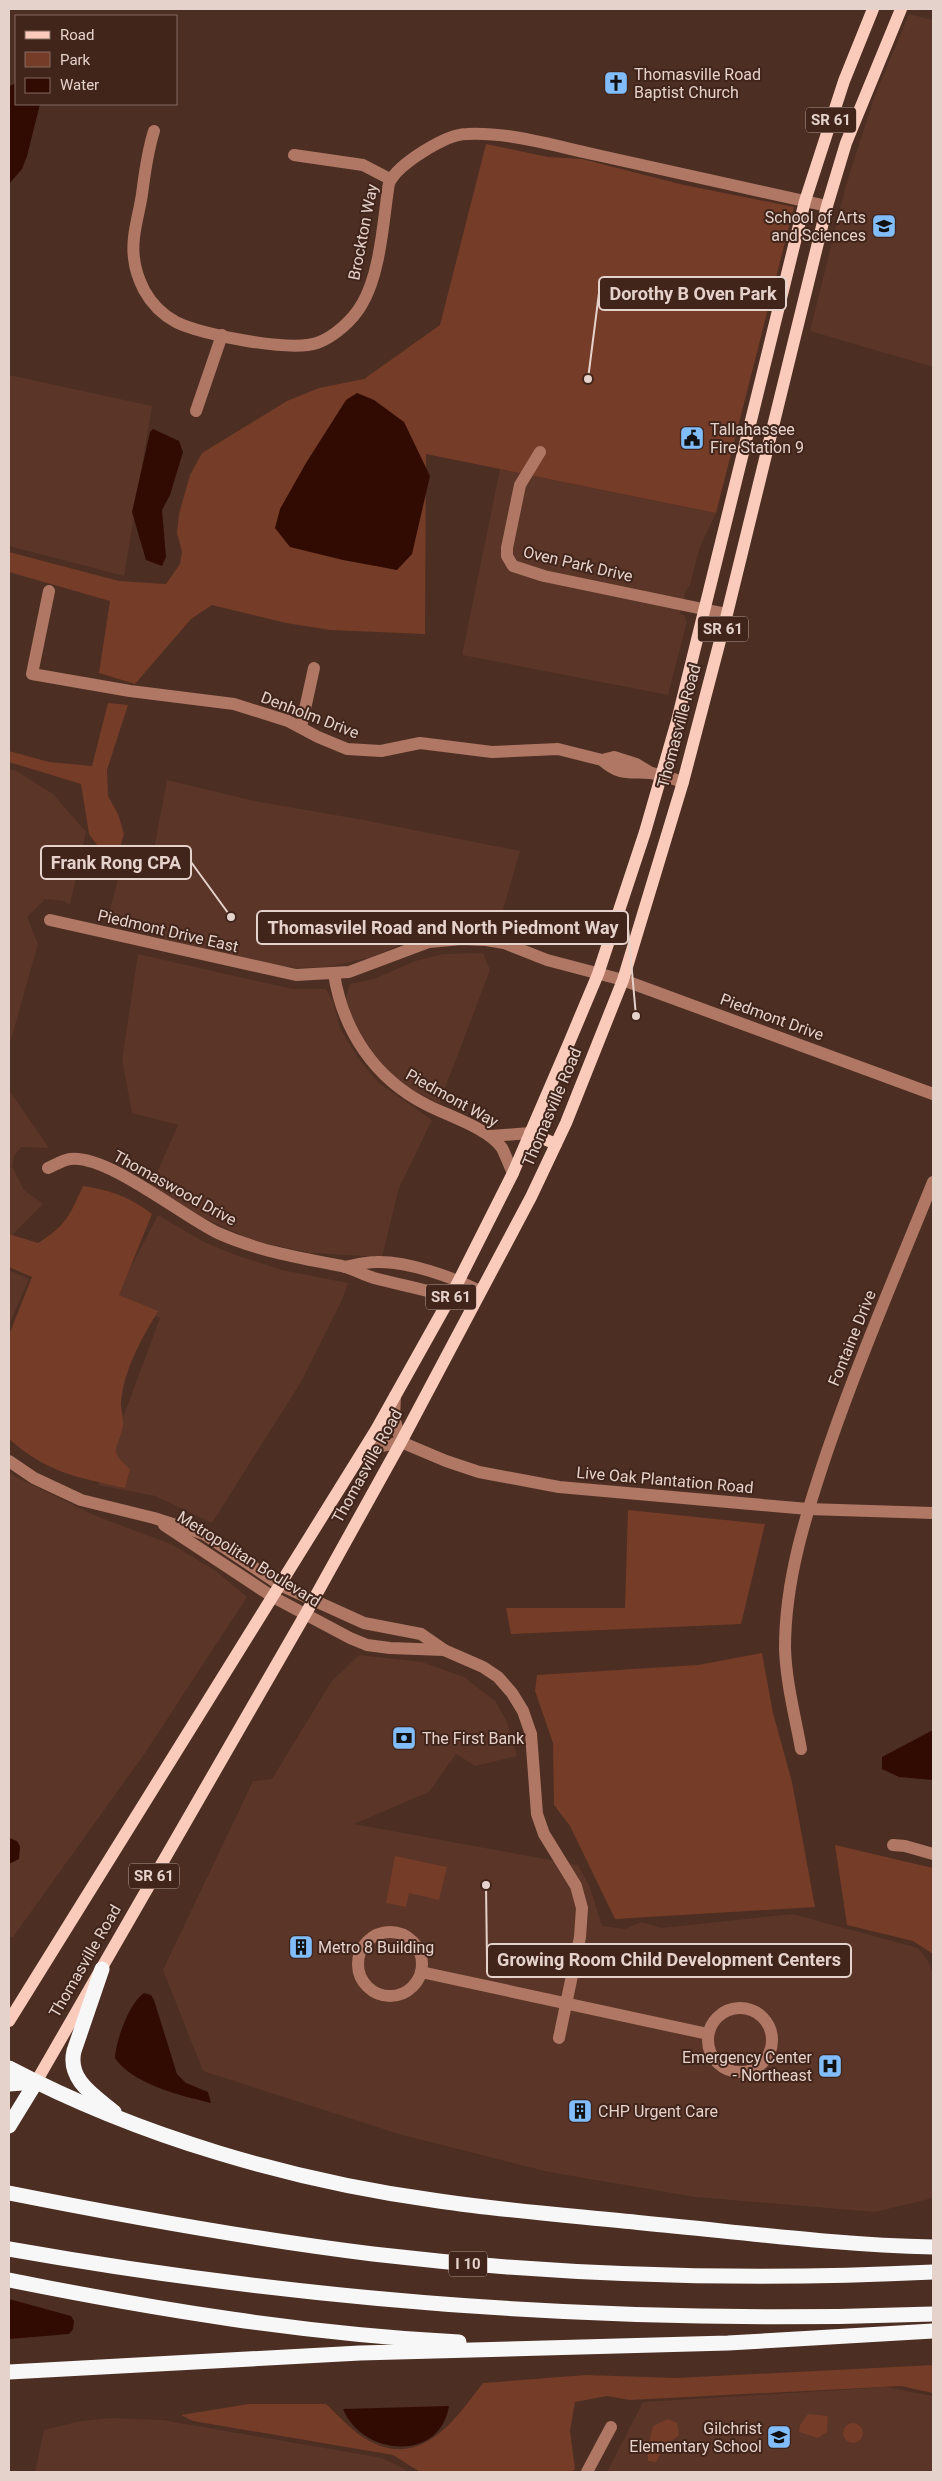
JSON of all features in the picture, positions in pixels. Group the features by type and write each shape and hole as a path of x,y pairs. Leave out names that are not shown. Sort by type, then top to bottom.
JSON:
{"highway":[{"path":"102,1969 74,2051 73,2066 81,2083 123,2119"},
{"path":"9,2068 36,2082 123,2119 194,2144 266,2165 355,2186 439,2201 833,2242 933,2246"},
{"path":"9,2084 36,2082"},
{"name":"Thomasville Road","path":"9,2126 36,2082"},
{"name":"I 10","path":"9,2193 244,2237 463,2263 586,2272 683,2275 851,2275 933,2272"},
{"path":"9,2249 140,2271 272,2289 493,2309 732,2317 933,2314"},
{"path":"9,2280 169,2310 303,2330 406,2339 573,2346"},
{"path":"9,2372 343,2354 720,2343 933,2331"}],"main road":[{"name":"Thomasville Road","path":"9,2021 361,1455 451,1296 513,1173 598,974 656,775 677,722 703,608 805,201 844,81 873,9"},
{"name":"Thomasville Road","path":"36,2082 314,1600 401,1442 556,1144 623,980 683,782 727,614 827,206 846,143 901,9"},
{"path":"764,361 786,367"},
{"path":"731,498 753,502"},
{"path":"530,1133 556,1144"}],"street":[{"name":"Brockton Way","path":"154,131 146,154 134,240 136,271 145,292 165,315 178,323 222,336 299,346 315,344 340,329 362,305 370,286 390,179 424,151 450,138 466,134 511,137 752,187 827,206"},
{"path":"294,155 362,165 390,179"},
{"path":"196,411 222,336"},
{"name":"Oven Park Drive","path":"540,452 520,485 507,548 507,556 513,566 544,576 727,614"},
{"name":"Denholm Drive","path":"49,591 32,674 130,691 234,704 301,727 338,746 365,752 382,751 420,743 499,752 558,749 602,760 614,757 636,764 656,775 683,782"},
{"path":"301,727 314,668"},
{"name":"Piedmont Drive East","path":"50,920 296,976 334,974 365,967 429,942 470,938 504,943 547,960 598,974"},
{"name":"Piedmont Way","path":"334,974 344,1015 354,1036 377,1069 394,1085 411,1097 491,1136 502,1148 513,1173"},
{"name":"Piedmont Drive","path":"598,974 623,980 933,1094"},
{"path":"491,1136 530,1133"},
{"name":"Thomaswood Drive","path":"48,1168 69,1159 96,1164 139,1184 179,1212 219,1233 281,1255 345,1267 373,1278 451,1296 473,1306"},
{"name":"Fontaine Drive","path":"802,1749 790,1692 786,1648 788,1606 794,1568 808,1509 846,1397 933,1182"},
{"name":"Thomaswood Drive","path":"345,1267 376,1262 406,1266 458,1280 480,1291"},
{"path":"361,1455 378,1447 401,1442 394,1417 395,1396"},
{"name":"Live Oak Plantation Road","path":"401,1442 454,1464 522,1480 606,1492 808,1509 933,1513"},
{"name":"Metropolitan Boulevard","path":"9,1461 39,1481 81,1500 154,1518 204,1534 280,1585 377,1627 421,1634 444,1650 483,1667 498,1677 512,1693 523,1711 531,1734 537,1814 544,1834 576,1886 582,1908 580,1937 559,2038"},
{"name":"Metropolitan Boulevard","path":"154,1518 273,1597 367,1645 390,1648 444,1650"},
{"path":"893,1846 905,1846 933,1854"},
{"path":"386,1933 402,1935 417,1947 422,1958 421,1972 416,1984 406,1992 384,1996 366,1985 359,1971 359,1958 364,1947 373,1938 386,1933"},
{"path":"421,1972 708,2034"},
{"path":"744,2008 761,2016 768,2024 772,2038 771,2047 762,2062 754,2068 734,2071 720,2065 713,2058 708,2045 708,2034 714,2020 722,2013 730,2009 744,2008"},
{"path":"587,2472 610,2427"}],"shaded area":[{"name":"School of Arts and Sciences","path":"909,14 933,20 933,367 810,331 846,185 874,98"},
{"path":"9,375 152,406 124,576 9,546"},
{"path":"500,469 716,513 700,547 690,585 686,590 680,614 684,615 687,622 668,695 462,655"},
{"path":"9,769 15,770 53,794 86,832 70,905 64,901 45,899 27,917 38,944 9,1047"},
{"path":"167,780 255,801 364,820 520,851 496,934 463,931 439,932 411,940 372,957 328,967 296,968 256,962 106,924 125,853 152,859"},
{"path":"483,953 490,970 439,1104 413,1090 389,1073 367,1047 350,1015 346,997 350,984 374,979 415,961 443,954"},
{"path":"138,954 293,989 326,989 333,1001 340,1028 358,1058 379,1083 432,1120 399,1188 382,1257 311,1253 254,1241 193,1213 151,1186 178,1125 132,1113 122,1060"},
{"path":"9,1090 49,1148 21,1147 14,1156 12,1166 24,1190 43,1204 9,1238"},
{"path":"158,1215 204,1242 236,1255 282,1270 348,1283 342,1300 301,1382 212,1523 155,1496 98,1485 160,1318 115,1298"},
{"path":"9,1270 29,1279 9,1325"},
{"path":"9,1471 16,1477 96,1516 171,1544 216,1571 247,1597 145,1753 13,1937 9,1937"},
{"path":"359,1655 422,1662 464,1677 496,1702 507,1722 517,1756 475,1766 456,1754 429,1792 354,1824 578,1865 590,1887 602,1926 625,1929 641,1922 661,1928 792,1914 918,1948 928,1961 933,1974 933,2198 875,2212 695,2197 549,2172 402,2135 203,2071 163,1970 253,1781 272,1779 331,1682"},
{"name":"Gilchrist Elementary School","path":"886,2387 933,2396 933,2472 607,2472 643,2402"},
{"path":"111,2418 163,2420 382,2458 405,2469 406,2472 35,2472 44,2430 81,2421"}],"green space":[{"path":"486,144 548,157 582,159 684,185 794,207 716,513 426,454 425,634 330,630 286,623 212,605 191,619 135,684 99,673 110,601 9,572 9,552 119,581 166,584 180,564 182,552 177,533 179,514 190,475 202,453 287,401 319,388 364,379 440,325"},
{"path":"108,703 128,705 107,770 108,796 118,814 124,834 119,851 103,853 89,834 81,784 9,762 9,751 49,762 92,766"},
{"path":"83,1186 119,1195 136,1203 152,1214 119,1295 158,1311 134,1355 123,1390 121,1403 123,1426 116,1453 130,1469 125,1488 77,1477 50,1467 9,1439 9,1335 32,1277 9,1267 9,1234 38,1243 48,1237 66,1219"},
{"path":"628,1510 765,1524 741,1624 511,1634 506,1608 625,1608"},
{"path":"762,1653 773,1713 792,1782 815,1907 615,1919 570,1826 554,1805 553,1743 535,1691 537,1675 698,1665"},
{"path":"835,1845 933,1868 933,1954 913,1941 847,1925"},
{"path":"395,1856 447,1867 439,1900 409,1893 406,1907 386,1903"},
{"path":"933,2365 933,2393 901,2386 630,2400 607,2396 575,2402 570,2431 575,2469 572,2472 420,2472 393,2455 193,2421 181,2415 249,2404 326,2404 350,2427 366,2439 385,2447 403,2449 419,2445 434,2437 460,2412 483,2383 586,2375 676,2378"},
{"path":"808,2414 828,2416 827,2432 818,2438 799,2432 800,2425"},
{"path":"668,2419 677,2423 679,2435 664,2447 656,2462 648,2461 653,2426"},
{"path":"853,2423 860,2426 863,2433 860,2440 853,2443 846,2440 843,2433 846,2426"}],"water":[{"path":"15,84 15,105 40,105 22,169 9,184 9,86"},
{"path":"357,393 374,400 404,422 430,476 412,554 397,570 343,560 290,547 275,528 280,509 306,463 346,400"},
{"path":"153,429 179,441 183,452 170,495 162,510 166,557 162,566 146,560 132,512 150,432"},
{"path":"933,1730 933,1780 899,1777 882,1769 882,1757"},
{"path":"9,1838 17,1841 20,1846 19,1859 9,1864"},
{"path":"144,1993 151,1995 154,2000 177,2074 186,2083 208,2092 211,2103 172,2093 145,2082 123,2067 115,2058 118,2042 128,2013 138,1998"},
{"path":"9,2299 71,2316 74,2321 73,2329 69,2334 9,2339"},
{"path":"449,2406 443,2424 431,2437 417,2444 400,2447 383,2444 366,2436 353,2425 343,2409"}],"place":[{"name":"Thomasville Road Baptist Church","path":"616,83"},
{"name":"School of Arts and Sciences","path":"884,226"},
{"name":"Dorothy B Oven Park","path":"588,379"},
{"name":"Tallahassee Fire Station 9","path":"692,438"},
{"name":"Frank Rong CPA","path":"231,917"},
{"name":"Thomasvilel Road and North Piedmont Way","path":"636,1016"},
{"name":"The First Bank","path":"404,1738"},
{"name":"Growing Room Child Development Centers","path":"486,1885"},
{"name":"Metro 8 Building","path":"301,1947"},
{"name":"Emergency Center - Northeast","path":"830,2066"},
{"name":"CHP Urgent Care","path":"580,2111"},
{"name":"Gilchrist Elementary School","path":"779,2437"}]}
